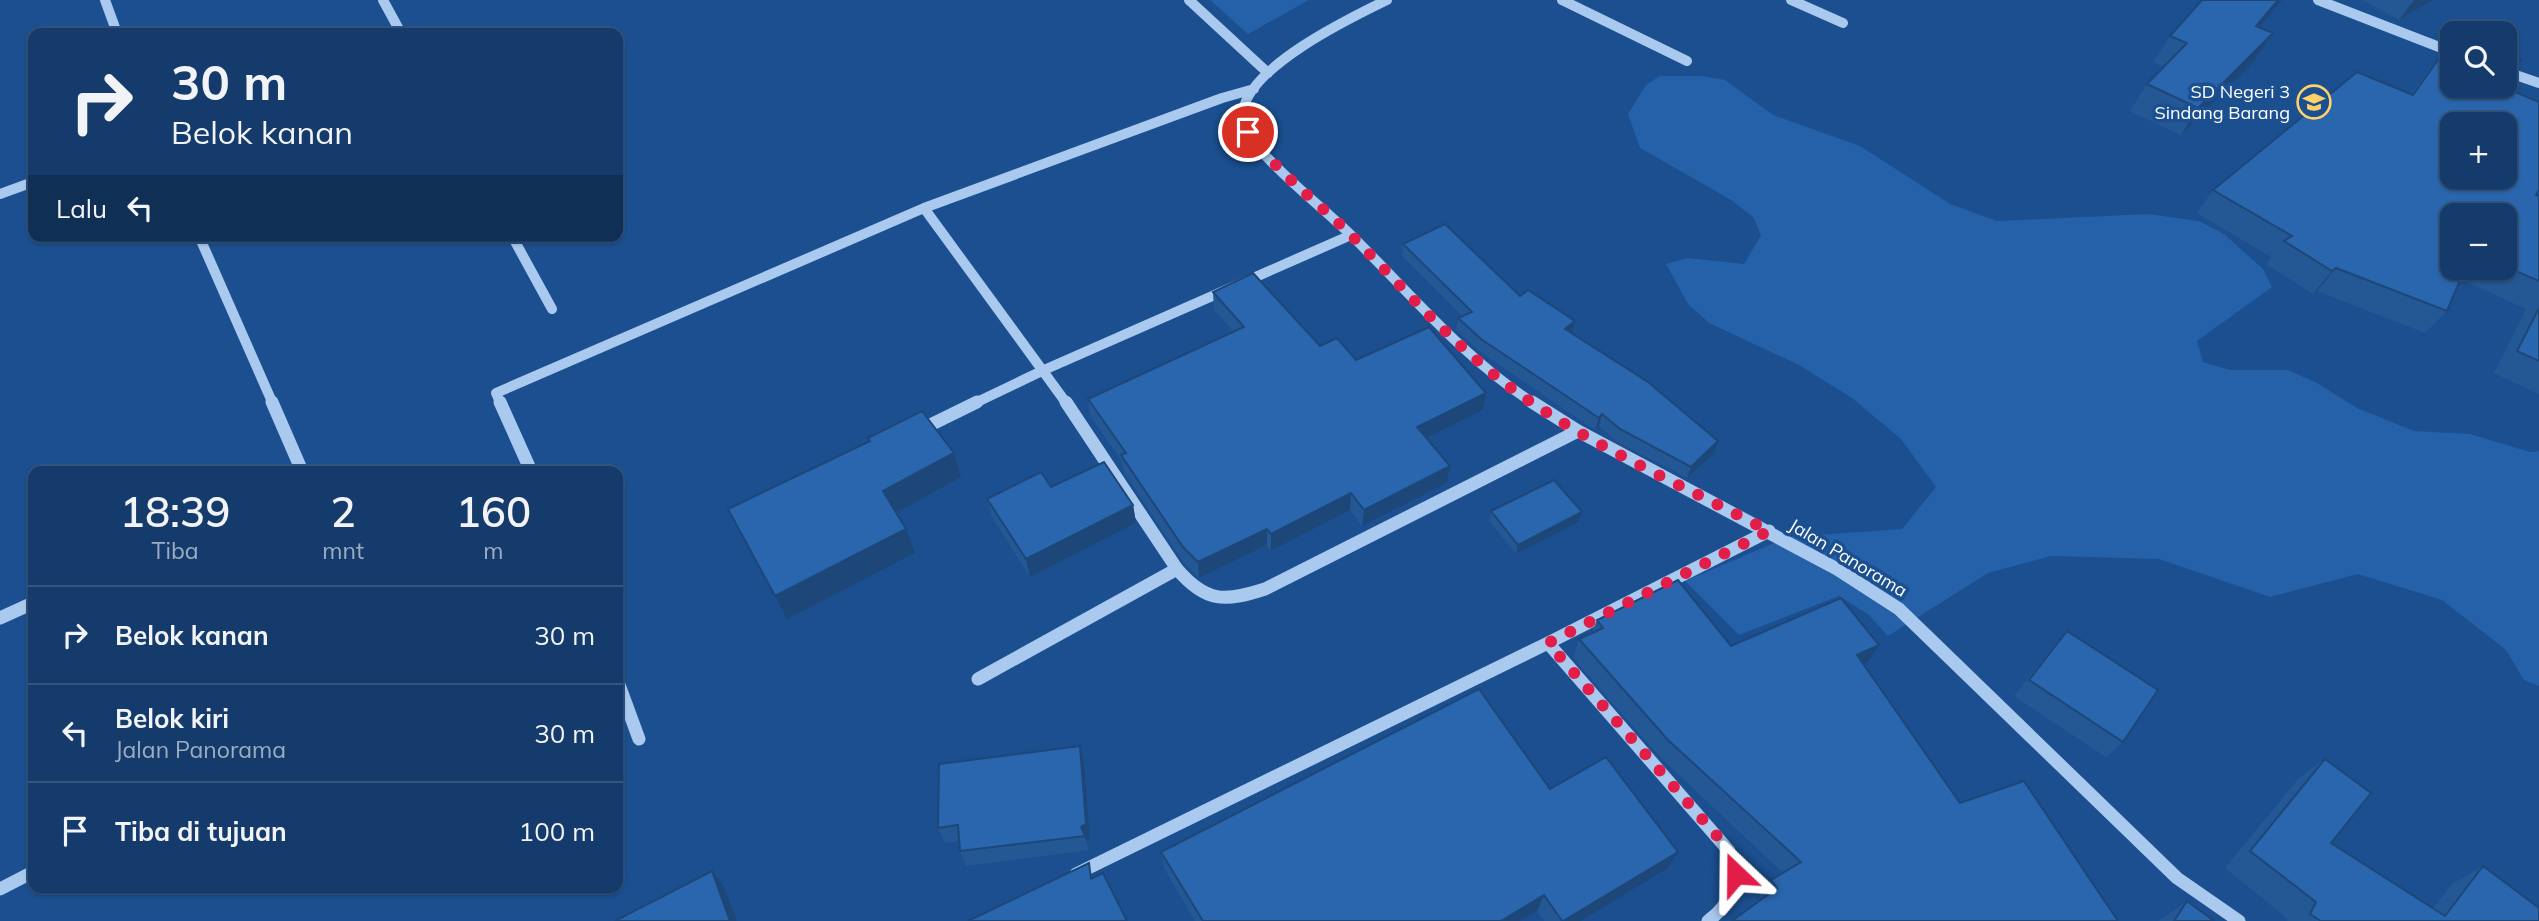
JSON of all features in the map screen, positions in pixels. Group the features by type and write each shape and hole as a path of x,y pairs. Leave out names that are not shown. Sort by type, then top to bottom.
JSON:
{"street":[{"path":"105,0 115,28"},
{"path":"383,0 398,28"},
{"path":"1189,0 1268,73"},
{"name":"Jalan Panorama","path":"1387,0 1348,20 1268,73 1254,89 1242,112 1248,132 1262,152 1351,235 1473,358 1519,394 1578,430 1837,569 1899,609 1936,641 1997,705 2177,878 2239,921"},
{"path":"1562,0 1687,61"},
{"path":"1791,0 1843,23"},
{"path":"2318,0 2440,47"},
{"path":"2517,75 2539,83"},
{"path":"529,466 496,393 924,208 1222,97 1254,89"},
{"path":"0,194 28,184"},
{"path":"924,208 1044,370 1177,569 1190,585 1204,595 1216,599 1240,598 1265,589 1578,430"},
{"path":"906,436 1044,370 1351,235"},
{"path":"202,242 300,466"},
{"path":"515,242 552,309"},
{"path":"1064,880 1548,643 1769,531"},
{"path":"978,679 1177,569"},
{"path":"0,618 28,605"},
{"path":"1548,643 1729,851 1736,874 1732,896 1708,921"},
{"path":"623,696 639,739"},
{"path":"0,889 28,875"}],"shaded area":[{"path":"1210,0 1309,0 1248,34"},
{"path":"1660,76 1702,76 1725,80 1773,115 1860,146 1950,204 1997,221 2148,214 2199,221 2224,234 2263,269 2272,287 2197,341 2203,362 2230,370 2288,370 2317,383 2357,408 2414,431 2470,434 2530,452 2539,451 2539,686 2524,680 2506,650 2442,600 2358,574 2270,597 2159,559 2051,556 1988,573 1888,636 1869,615 1839,596 1739,635 1685,581 1788,537 1902,529 1936,487 1901,439 1852,398 1799,365 1709,323 1688,304 1666,264 1688,258 1744,264 1761,235 1753,217 1731,200 1640,148 1628,114 1646,85"}],"building":[{"path":"2202,0 2278,0 2256,26 2273,33 2198,108 2147,84 2187,43 2170,36"},
{"path":"2440,57 2440,98 2517,98 2517,93 2539,102 2539,190 2536,195 2539,196 2539,281 2517,272 2517,203 2440,203 2440,280 2460,280 2447,311 2336,268 2332,271 2284,241 2292,236 2213,190 2357,72 2413,95"},
{"path":"1445,224 1520,296 1528,290 1575,321 1565,329 1648,382 1718,441 1691,467 1620,429 1602,414 1599,418 1481,339 1458,318 1472,312 1403,244"},
{"path":"1253,273 1320,346 1337,338 1356,360 1429,327 1486,393 1417,427 1450,466 1364,510 1351,493 1271,534 1267,529 1198,562 1183,547 1121,455 1126,453 1088,399 1244,327 1213,292"},
{"path":"2539,308 2539,361 2517,351"},
{"path":"922,411 954,453 883,491 906,529 775,596 728,509 870,441 868,438"},
{"path":"1104,462 1133,505 1026,559 987,499 1041,472 1051,487"},
{"path":"1554,480 1582,512 1518,545 1491,511"},
{"path":"1678,580 1731,646 1841,598 1879,645 1857,655 1960,803 2024,781 2118,921 1732,921 1777,888 1771,880 1801,862 1668,740 1579,639 1603,628 1597,620"},
{"path":"2067,631 2158,690 2123,742 2029,680"},
{"path":"1479,689 1550,789 1606,757 1678,852 1563,921 1544,895 1501,921 1203,921 1161,852"},
{"path":"1080,746 1086,824 1081,827 1085,836 960,851 958,825 938,828 939,764"},
{"path":"2325,759 2371,793 2331,843 2445,916 2483,866 2539,908 2539,921 2321,921 2310,914 2316,902 2250,851"},
{"path":"1089,863 1091,879 1103,873 1127,921 968,921"},
{"path":"712,871 730,921 615,921"},
{"path":"2187,901 2214,921 2174,921"}],"place":[{"name":"SD Negeri 3 Sindang Barang","path":"2314,102"}],"route":[{"path":"1248,132 1262,152 1351,235 1473,358 1519,394 1578,430 1769,531 1548,643 1707,823 1729,851 1736,874"}]}
